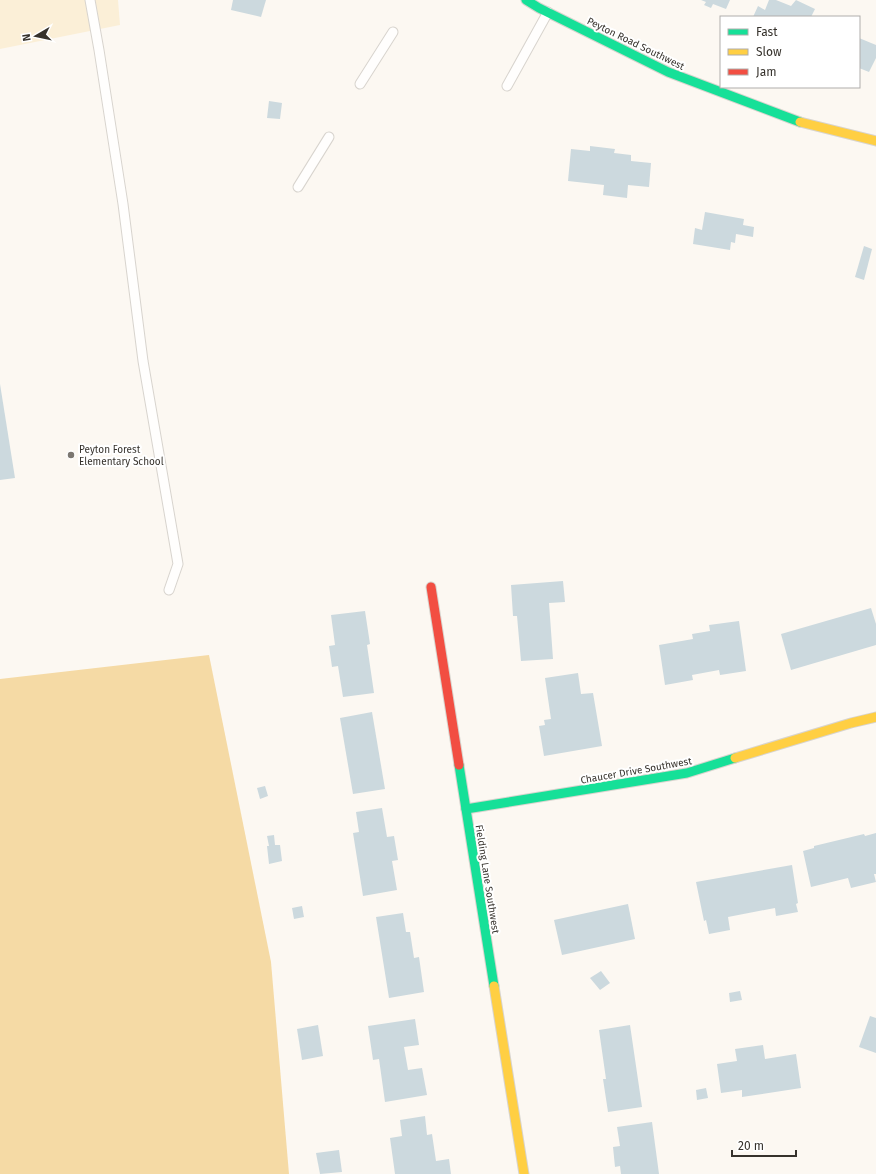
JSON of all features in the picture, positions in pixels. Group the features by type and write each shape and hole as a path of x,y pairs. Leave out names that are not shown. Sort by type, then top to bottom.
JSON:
{"street":[{"name":"Peyton Road Southwest","path":"526,0 668,72 799,122 876,141"},
{"name":"Fielding Lane Southwest","path":"431,587 524,1174"},
{"name":"Chaucer Drive Southwest","path":"466,809 687,774 851,723 876,717"}],"lane":[{"path":"90,0 123,204 143,361 178,564 170,590"},
{"path":"507,86 548,12"},
{"path":"360,84 393,32"},
{"path":"298,187 328,137"}],"shaded area":[{"path":"0,0 118,0 120,25 0,49"},
{"path":"209,655 271,962 289,1174 0,1174 0,679"}],"building":[{"path":"233,0 266,0 261,17 231,10"},
{"path":"701,0 730,0 726,9 713,4 711,8 704,5 706,2"},
{"path":"769,0 776,0 791,6 796,0 815,9 812,16 753,16 758,6 765,10"},
{"path":"860,38 876,45 876,58 869,72 860,68"},
{"path":"269,101 282,103 280,119 267,118"},
{"path":"590,146 615,149 614,153 631,155 631,161 651,163 649,187 628,185 627,198 603,195 604,185 568,181 571,149 590,151"},
{"path":"705,212 744,219 743,225 754,227 753,237 736,234 735,243 731,242 730,250 693,244 695,228 702,230"},
{"path":"864,246 872,249 864,280 855,277"},
{"path":"0,384 15,478 0,480"},
{"path":"563,581 565,602 549,603 553,659 521,661 517,616 513,616 511,585"},
{"path":"871,608 876,624 876,645 791,670 781,634"},
{"path":"365,611 370,644 367,645 374,693 343,697 338,666 332,667 329,646 335,645 331,615"},
{"path":"739,621 746,671 720,675 719,670 692,675 693,680 665,685 659,645 693,639 692,634 710,631 709,625"},
{"path":"578,673 581,694 593,693 602,746 544,756 539,726 545,725 544,720 551,719 545,678"},
{"path":"372,712 385,789 353,794 340,718"},
{"path":"265,786 268,796 260,799 257,788"},
{"path":"382,808 387,837 394,836 398,860 392,861 397,890 363,896 353,833 359,832 356,812"},
{"path":"876,833 876,874 874,874 876,882 851,888 848,878 811,887 803,851 814,848 814,846 864,834 865,836"},
{"path":"274,835 275,845 280,845 282,861 269,864 267,846 269,846 267,836"},
{"path":"792,865 798,912 776,916 775,908 728,917 730,930 709,934 706,920 704,921 696,882"},
{"path":"628,904 635,939 562,955 554,920"},
{"path":"302,906 304,917 294,919 292,908"},
{"path":"403,913 406,932 410,932 414,958 419,957 424,992 389,998 376,917"},
{"path":"601,971 610,983 600,990 590,978"},
{"path":"740,991 742,1000 730,1002 729,993"},
{"path":"870,1016 876,1018 876,1053 859,1047"},
{"path":"415,1019 419,1045 404,1047 408,1070 422,1068 427,1095 385,1102 379,1059 373,1060 368,1026"},
{"path":"318,1025 323,1056 302,1060 297,1029"},
{"path":"630,1025 642,1107 608,1112 603,1079 606,1079 599,1030"},
{"path":"763,1045 765,1059 796,1054 801,1088 742,1097 742,1090 721,1093 717,1064 737,1061 735,1049"},
{"path":"706,1088 708,1098 697,1100 696,1090"},
{"path":"425,1116 427,1135 432,1134 436,1161 449,1159 451,1174 395,1174 390,1138 402,1136 400,1120"},
{"path":"652,1122 659,1174 621,1174 620,1166 615,1167 613,1147 620,1146 617,1127"},
{"path":"339,1150 342,1172 320,1174 316,1153"}],"traffic: fast":[{"path":"526,0 539,8 668,72 800,122"},
{"path":"466,809 687,773 735,758"},
{"path":"459,765 494,986"}],"traffic: slow":[{"path":"800,122 876,141"},
{"path":"735,758 851,723 876,717"},
{"path":"494,986 524,1174"}],"traffic: jam":[{"path":"431,587 459,765"}],"place":[{"name":"Peyton Forest Elementary School","path":"71,455"}]}
